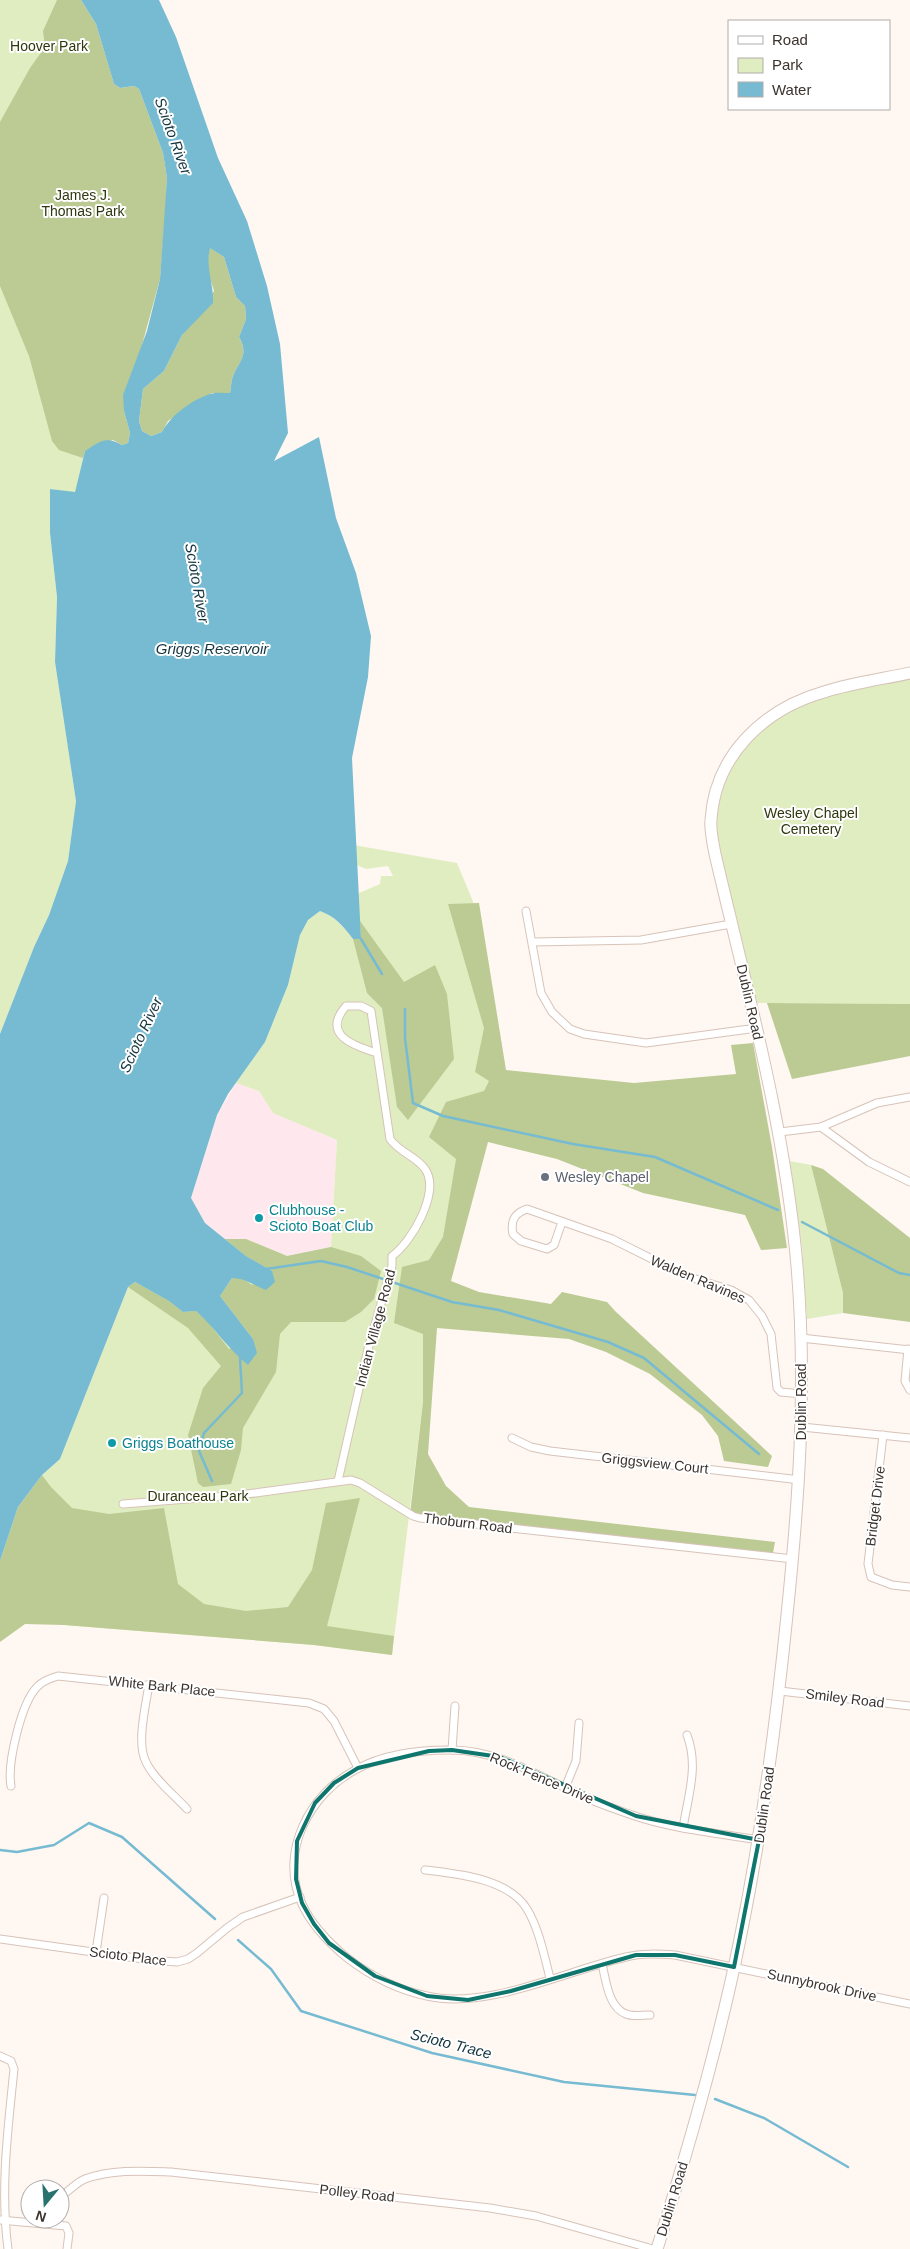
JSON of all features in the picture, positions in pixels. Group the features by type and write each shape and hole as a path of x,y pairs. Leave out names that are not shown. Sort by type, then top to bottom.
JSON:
{"main road":[{"name":"Dublin Road","path":"657,2249 711,2065 734,1967 759,1840 780,1691 800,1480 802,1394 797,1267 780,1132 715,854 711,822 718,785 736,749 763,721 792,704 825,691 910,673"}],"street":[{"path":"526,911 541,993 552,1012 570,1029 584,1034 646,1043 757,1028"},
{"path":"533,942 641,940 731,924"},
{"name":"Indian Village Road","path":"338,1481 376,1315 392,1266 392,1256 407,1242 420,1219 429,1193 430,1181 426,1170 420,1163 403,1153 390,1139 371,1012 361,1006 346,1006 337,1022 338,1031 342,1039 377,1053"},
{"path":"780,1132 821,1127 877,1103 910,1097"},
{"path":"821,1127 869,1162 910,1182"},
{"name":"Walden Ravines","path":"562,1222 554,1245 546,1249 521,1241 512,1234 513,1219 519,1212 528,1209 612,1239 686,1276 731,1290 749,1300 762,1316 771,1334 777,1388 781,1392 802,1394"},
{"path":"801,1338 909,1350 905,1381 910,1390"},
{"path":"802,1427 910,1438"},
{"name":"Bridget Drive","path":"883,1435 868,1564 871,1577 892,1585 910,1587"},
{"name":"Griggsview Court","path":"512,1438 531,1447 550,1451 800,1480"},
{"name":"Thoburn Road","path":"123,1504 240,1495 351,1480 360,1483 413,1516 420,1518 793,1559"},
{"name":"White Bark Place","path":"11,1786 9,1776 12,1750 27,1704 38,1686 58,1676 149,1684 309,1703 324,1709 334,1721 358,1768"},
{"path":"149,1684 142,1752 146,1763 152,1771 187,1809"},
{"name":"Smiley Road","path":"780,1691 910,1706"},
{"path":"452,1750 455,1706"},
{"path":"565,1788 576,1761 579,1723"},
{"path":"682,1828 694,1768 694,1751 687,1735"},
{"name":"Rock Fence Drive","path":"300,1897 296,1879 295,1855 302,1828 315,1803 334,1783 358,1768 405,1753 452,1750 500,1758 565,1788 636,1816 682,1828 759,1840"},
{"path":"425,1870 470,1876 510,1892 519,1899 526,1907 536,1928 550,1978"},
{"path":"300,1897 314,1924 329,1942 353,1962 375,1976 427,1996 468,2000 511,1991 625,1957 649,1954 676,1954 734,1967"},
{"name":"Scioto Place","path":"0,1939 177,1962 188,1959 243,1918 300,1897"},
{"path":"96,1952 104,1898"},
{"path":"602,1964 612,2001 620,2011 632,2016 650,2014"},
{"name":"Sunnybrook Drive","path":"734,1967 910,2004"},
{"path":"0,2056 11,2061 14,2069 2,2189 1,2220 8,2249"},
{"name":"Polley Road","path":"70,2190 84,2180 99,2175 140,2170 171,2172 490,2208 536,2216 653,2249"},
{"path":"1,2220 66,2226 69,2233 67,2249"}],"highlighted area":[{"path":"452,1750 500,1757 636,1816 759,1840 734,1967 675,1955 636,1955 511,1991 468,2000 427,1996 375,1976 329,1943 314,1924 302,1903 296,1879 297,1841 315,1803 334,1783 358,1768 429,1751"}],"shaded area":[{"path":"236,1083 259,1091 274,1113 337,1140 331,1247 287,1256 246,1239 225,1239 205,1223 191,1199 217,1115"}],"green space":[{"name":"James J. Thomas Park","path":"0,0 81,0 85,451 75,493 51,489 50,533 57,597 55,662 76,801 68,861 49,915 34,947 0,1034"},
{"name":"Hoover Park","path":"57,0 81,0 96,24 114,84 120,88 134,86 139,89 163,153 167,178 160,279 124,411 130,433 128,443 122,445 113,440 85,451 83,458 59,450 52,441 29,356 0,286 0,122 30,68 45,47 43,31"},
{"path":"209,247 224,257 236,297 245,306 246,319 239,337 243,349 242,358 233,376 230,393 212,393 168,421 162,432 151,436 142,431 139,421 143,389 164,371 182,335 214,291 207,269"},
{"name":"Wesley Chapel Cemetery","path":"910,673 910,1004 751,1003 711,822 736,749 782,709"},
{"name":"Duranceau Park","path":"342,843 457,863 474,904 500,1076 423,1333 423,1402 392,1655 314,1645 64,1625 0,1561 42,1475 60,1459 128,1287 275,1282 225,1239 246,1239 287,1256 331,1247 337,1140 273,1113 259,1091 236,1083 265,1042 288,985 300,935 308,920 320,911 338,922 353,939 359,893 380,884 381,876 393,876 388,866 366,869 348,861"},
{"path":"479,903 506,1070 634,1083 736,1074 731,1045 753,1043 772,1147 787,1248 761,1250 745,1215 643,1193 557,1159 488,1142 451,1281 479,1292 551,1304 562,1292 607,1302 772,1456 768,1467 724,1461 718,1436 702,1415 650,1374 606,1352 569,1339 437,1328 428,1454 446,1486 469,1507 775,1542 773,1553 410,1514 423,1402 423,1334 394,1323 402,1267 429,1260 443,1237 456,1159 429,1137 446,1102 484,1091 489,1081 475,1072 484,1028 448,904"},
{"path":"360,921 404,982 435,965 447,994 454,1059 408,1120 397,1107 382,1008 367,993 353,939 361,939"},
{"path":"767,1003 910,1004 910,1056 792,1079"},
{"path":"790,1161 811,1165 843,1293 843,1313 807,1319 802,1247"},
{"path":"811,1165 823,1169 910,1238 910,1322 843,1313 843,1293"},
{"path":"225,1239 246,1239 287,1256 331,1247 361,1256 381,1271 374,1299 361,1312 345,1322 291,1322 280,1334 276,1372 243,1428 241,1450 231,1484 203,1487 198,1483 188,1435 203,1388 221,1366 188,1328 128,1287 135,1282 169,1301 183,1312 196,1311 208,1322 229,1349 253,1339 220,1296 232,1278 243,1278 252,1285 272,1271 246,1256"},
{"path":"42,1475 72,1508 109,1514 164,1508 178,1584 204,1604 246,1611 288,1607 312,1570 326,1503 360,1498 327,1626 394,1636 392,1655 314,1645 64,1625 25,1624 0,1642 0,1561 18,1507"}],"water":[{"name":"Griggs Reservoir","path":"81,0 159,0 176,37 218,158 247,221 267,286 280,344 288,433 274,461 319,437 336,518 356,573 371,636 368,677 352,758 361,939 353,939 339,922 320,911 308,920 300,935 288,985 265,1042 228,1094 217,1115 191,1198 205,1223 246,1256 272,1271 275,1282 266,1290 245,1280 232,1278 220,1296 253,1339 257,1353 248,1365 196,1311 183,1312 169,1301 135,1282 128,1287 60,1459 42,1475 18,1507 0,1561 0,1034 34,947 49,915 68,861 76,801 55,662 57,597 50,533 50,489 75,492 85,451 107,440 122,445 128,443 130,433 124,411 123,395 147,331 160,279 167,178 163,153 139,89 134,86 120,88 114,84 96,24","holes":["210,248 224,257 236,297 245,306 246,319 239,337 243,353 232,378 230,393 212,393 196,400 176,414 162,432 151,436 142,431 139,421 143,389 164,371 182,335 213,303 208,262"]}],"waterway":[{"path":"361,939 382,974"},
{"path":"405,1009 405,1038 413,1103 443,1116 573,1144 655,1157 778,1210"},
{"path":"802,1222 899,1273 910,1275"},
{"path":"266,1269 321,1261 347,1267 452,1302 499,1310 608,1342 644,1358 759,1454"},
{"path":"212,1481 199,1451 204,1433 242,1393 240,1358"},
{"name":"Scioto Trace","path":"0,1850 17,1852 54,1845 89,1823 122,1837 215,1919"},
{"name":"Scioto Trace","path":"238,1940 271,1969 301,2011 432,2053 564,2082 695,2095"},
{"name":"Scioto Trace","path":"715,2099 764,2118 848,2167"}],"place":[{"name":"Wesley Chapel","path":"545,1177"},
{"name":"Clubhouse - Scioto Boat Club","path":"259,1218"},
{"name":"Griggs Boathouse","path":"112,1443"}],"water label":[{"name":"Scioto River","path":"173,136"},
{"name":"Scioto River","path":"197,583"},
{"name":"Scioto River","path":"141,1035"}]}
